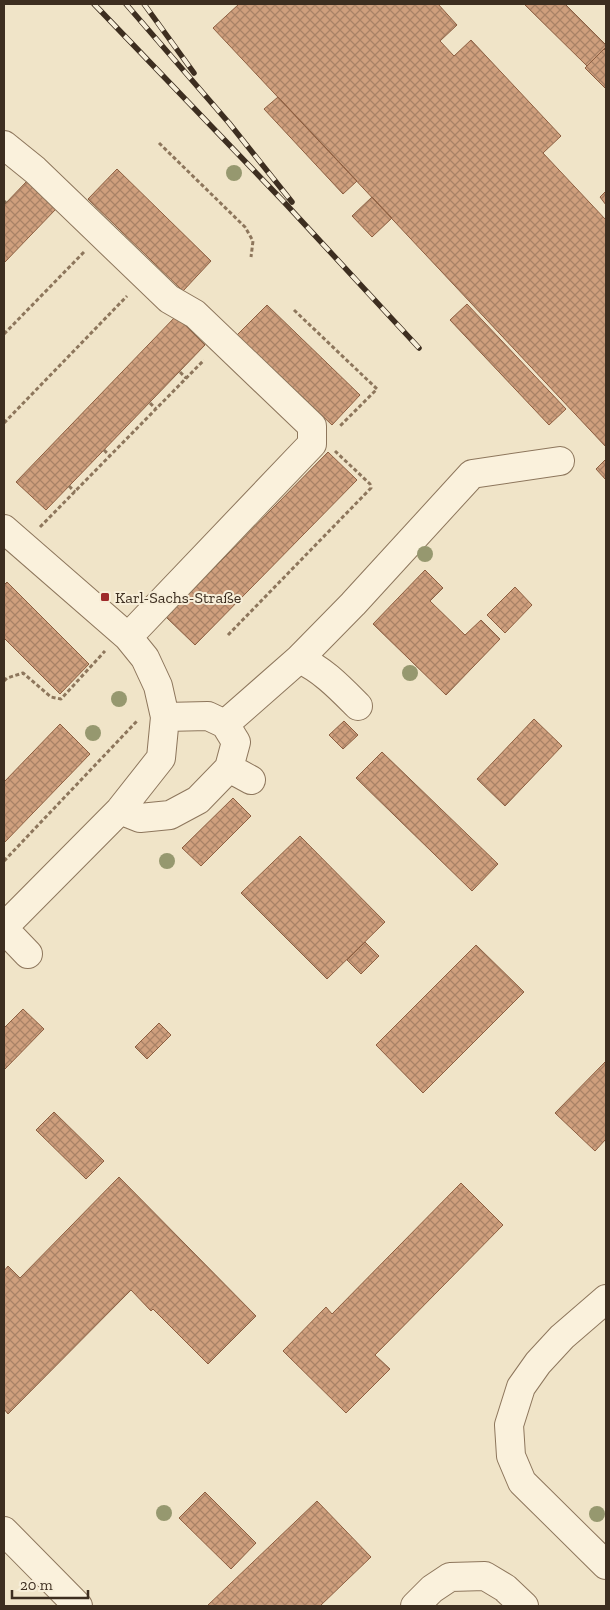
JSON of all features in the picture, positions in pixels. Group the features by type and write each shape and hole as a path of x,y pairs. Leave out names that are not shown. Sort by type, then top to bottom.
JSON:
{"street":[{"path":"4,145 35,170 169,299 195,314 312,426 318,438 120,646"},
{"path":"225,724 299,659 472,474 560,461"},
{"path":"4,529 120,646 145,658 158,686 154,717 161,758 120,810 4,928 28,954"},
{"path":"299,659 313,665 358,706"},
{"path":"120,810 140,818 170,815 240,774 236,742 225,724 208,716 154,717"},
{"path":"606,1299 562,1338 538,1363 521,1387 509,1425 511,1456 522,1482 606,1566"},
{"path":"4,1531 78,1606"},
{"path":"414,1606 432,1589 450,1576 485,1576 505,1588 524,1606"}],"path":[{"path":"159,143 245,227 253,241 251,257"},
{"path":"4,334 101,234"},
{"path":"4,423 146,277"},
{"path":"294,310 377,389 334,433 318,438"},
{"path":"38,529 223,341"},
{"path":"180,372 186,378"},
{"path":"150,403 156,409"},
{"path":"228,635 371,488 370,484 318,438"},
{"path":"104,450 110,456"},
{"path":"69,486 75,492"},
{"path":"4,681 7,678 23,673 51,697 61,699 107,649 120,646"},
{"path":"4,861 154,717"}],"building":[{"path":"239,4 438,4 457,25 440,41 454,56 471,40 561,136 543,153 606,220 606,447 213,28"},
{"path":"524,4 565,4 606,47 587,66"},
{"path":"604,49 606,51 606,89 585,68"},
{"path":"278,97 357,181 343,194 264,109"},
{"path":"117,169 211,261 183,291 88,199"},
{"path":"27,181 56,209 4,263 4,205"},
{"path":"606,191 606,205 600,197"},
{"path":"372,197 392,218 372,237 352,216"},
{"path":"467,304 566,409 549,425 450,320"},
{"path":"267,305 360,395 332,425 237,335"},
{"path":"176,316 205,345 46,510 16,482"},
{"path":"328,452 357,480 195,645 166,617"},
{"path":"606,459 606,480 596,469"},
{"path":"425,570 443,588 430,601 465,635 481,620 500,639 446,695 373,624"},
{"path":"7,582 89,664 60,694 4,638 4,585"},
{"path":"515,587 532,605 505,633 487,615"},
{"path":"534,719 562,746 505,806 477,779"},
{"path":"344,721 358,735 343,749 329,735"},
{"path":"60,724 90,754 4,843 4,782"},
{"path":"382,752 498,864 472,891 356,778"},
{"path":"233,798 251,816 201,866 182,848"},
{"path":"300,836 385,922 327,979 241,893"},
{"path":"365,942 379,956 361,974 347,960"},
{"path":"476,945 524,992 423,1093 376,1045"},
{"path":"23,1009 44,1029 4,1070 4,1028"},
{"path":"159,1023 171,1035 147,1059 135,1047"},
{"path":"605,1062 606,1139 595,1151 555,1113"},
{"path":"54,1112 104,1161 86,1179 36,1130"},
{"path":"119,1177 256,1316 208,1364 153,1309 151,1311 131,1290 8,1414 4,1409 4,1271 8,1266 20,1278"},
{"path":"461,1183 503,1225 375,1355 390,1369 346,1413 283,1351 326,1307 332,1314"},
{"path":"205,1492 256,1543 231,1569 179,1518"},
{"path":"317,1501 371,1557 320,1606 207,1606"}],"railway":[{"path":"94,4 284,202 419,348"},
{"path":"126,4 229,123 292,202"},
{"path":"144,4 194,73"}],"place":[{"name":"Karl-Sachs-Straße","path":"105,597"}]}
